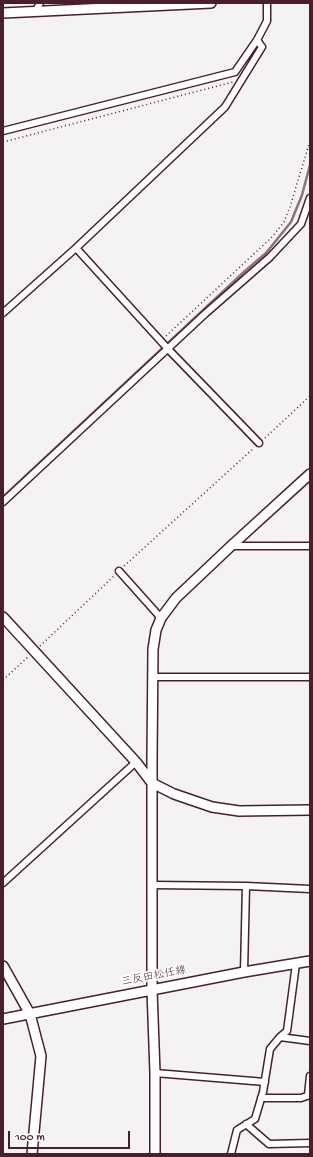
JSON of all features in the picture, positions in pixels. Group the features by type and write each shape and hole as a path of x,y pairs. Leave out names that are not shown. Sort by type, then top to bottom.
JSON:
{"street":[{"path":"35,12 40,3"},
{"path":"3,13 211,3"},
{"path":"3,131 235,72 257,40 266,21 267,3"},
{"path":"3,313 76,248 225,107 262,47 257,40"},
{"path":"3,502 167,348 270,257 301,224 310,198"},
{"path":"76,248 167,348 259,443"},
{"path":"156,1154 152,990 152,677 153,649 156,630 161,618 176,598 310,474"},
{"path":"231,546 310,546"},
{"path":"119,571 161,618"},
{"path":"3,617 136,762 152,783 174,794 212,807 239,811 310,810"},
{"path":"152,677 310,676"},
{"path":"3,883 136,762"},
{"path":"152,885 246,886 310,889"},
{"path":"244,972 246,886"},
{"name":"三反田松任線","path":"3,1019 244,972 310,961"},
{"path":"232,1154 237,1130 255,1119 265,1082 270,1049 287,1031 296,964"},
{"path":"3,966 30,1014 41,1056 32,1154"},
{"path":"280,1037 310,1041"},
{"path":"155,1073 265,1082"},
{"path":"261,1098 301,1098 309,1095 310,1076"},
{"path":"246,1124 269,1144 310,1143"}],"path":[{"path":"3,142 242,80"},
{"path":"161,341 272,237 284,222 310,141"},
{"path":"3,680 119,571 310,396"}],"waterway":[{"path":"3,497 266,253 291,222 302,195 310,165"}]}
